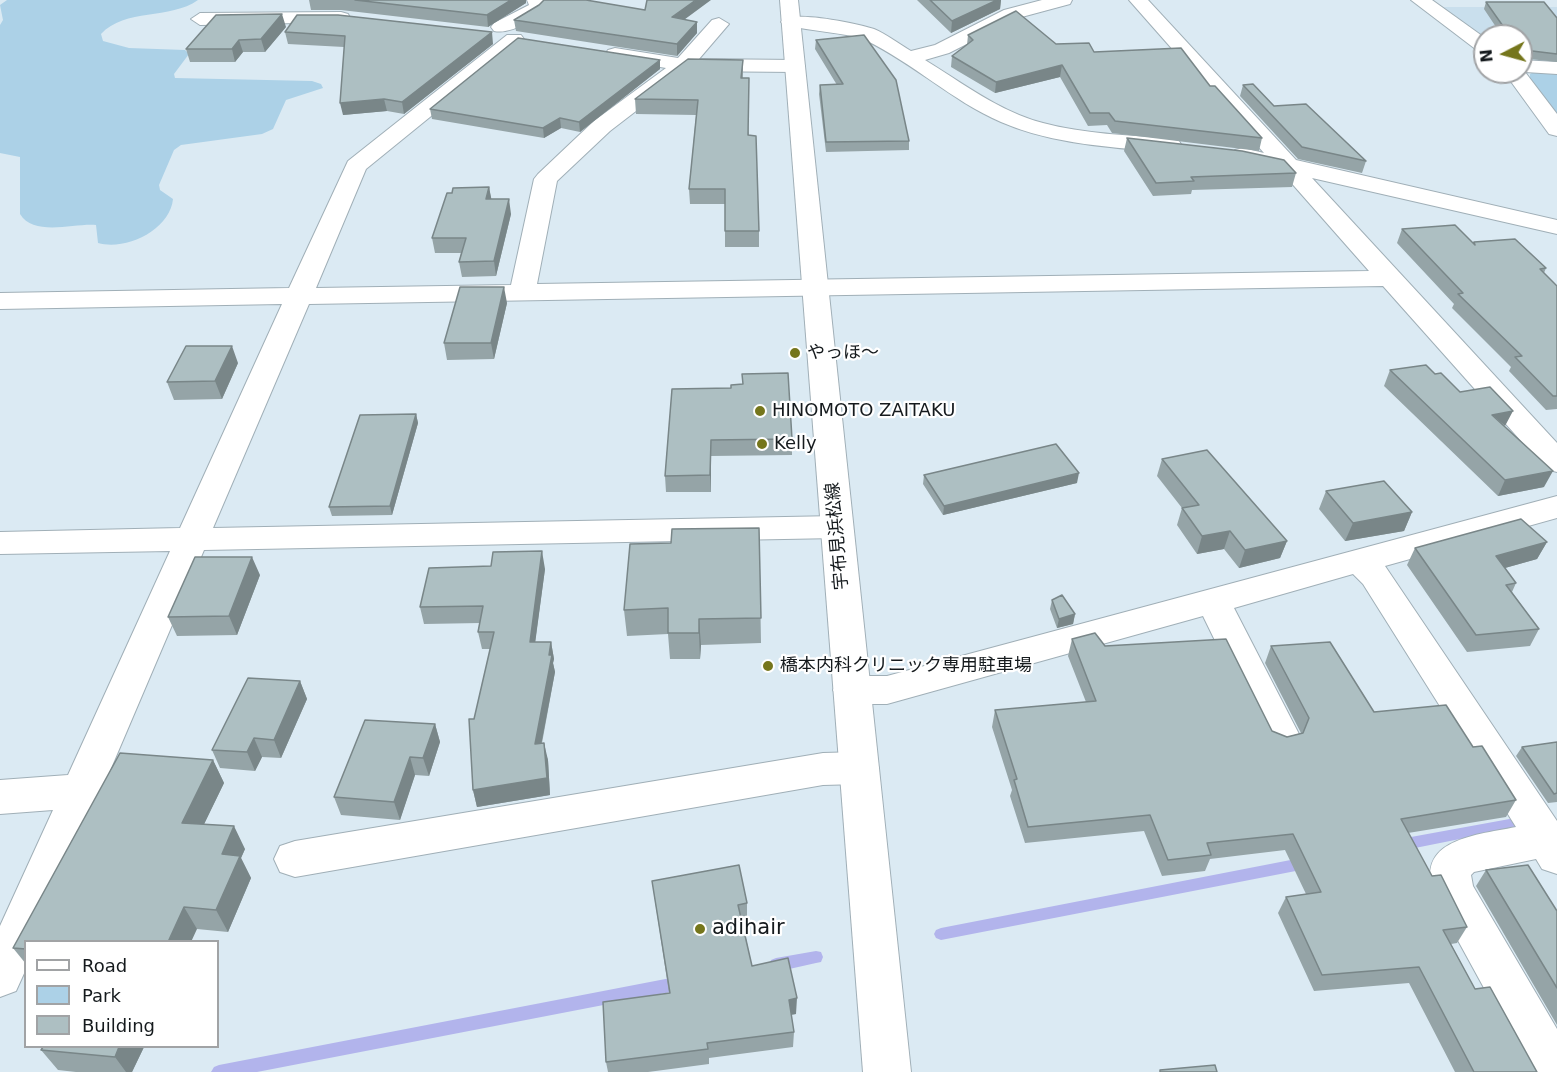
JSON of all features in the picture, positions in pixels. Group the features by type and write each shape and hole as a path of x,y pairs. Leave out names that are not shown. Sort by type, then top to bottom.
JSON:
{"street":[{"path":"0,976 356,166 507,37 507,22 536,9 540,3 536,0"},
{"path":"1138,0 1557,462"},
{"path":"1420,0 1473,39"},
{"path":"907,58 942,49 994,21 1055,1"},
{"path":"790,11 806,22 869,34 995,111 1036,128 1087,138 1190,148"},
{"name":"宇布見浜松線","path":"790,11 886,1072"},
{"path":"200,19 315,17 358,20"},
{"path":"522,293 546,179 602,126 683,65 719,24"},
{"path":"593,51 683,65 795,66"},
{"path":"1533,67 1557,68"},
{"path":"1523,84 1557,129"},
{"path":"1219,152 1287,164 1557,227"},
{"path":"0,301 1390,278"},
{"path":"852,690 887,690 1557,507"},
{"path":"0,543 837,527"},
{"path":"1360,561 1375,576 1551,848 1463,856 1452,864 1448,877 1453,891 1556,1072"},
{"path":"1213,601 1281,736"},
{"path":"295,859 823,769 859,768"},
{"path":"0,797 82,790"}],"shaded area":[{"path":"1439,7 1557,7 1557,63 1533,62 1533,24 1473,24 1473,31"}],"green space":[{"path":"7,0 198,0 174,10 122,21 101,34 103,41 129,48 185,50 189,54 174,74 175,78 312,81 321,84 323,88 286,100 273,129 262,134 181,145 174,150 159,185 160,190 173,199 164,220 145,236 133,241 109,245 98,243 96,225 44,227 26,221 20,214 20,157 0,153 0,25 3,20 0,5"},
{"path":"1533,72 1557,72 1557,115 1533,83"}],"building":[{"path":"355,0 511,0 487,15"},
{"path":"544,0 586,0 645,10 647,0 696,0 672,17 697,22 677,44 514,20"},
{"path":"930,0 997,0 952,21"},
{"path":"1486,2 1544,2 1557,18 1557,54 1533,51 1533,24 1502,24"},
{"path":"1016,11 1056,44 1089,43 1094,52 1181,48 1210,86 1215,86 1262,138 1115,121 1109,113 1090,113 1062,65 996,82 952,56 973,40 968,35"},
{"path":"282,14 261,39 239,40 232,49 186,49 216,15"},
{"path":"297,15 338,15 492,32 402,102 384,99 340,103 345,36 285,32"},
{"path":"864,35 896,80 909,141 826,142 820,85 843,84 816,40"},
{"path":"518,38 660,60 579,122 560,118 543,128 430,109"},
{"path":"688,59 743,60 741,78 749,78 748,135 756,136 759,231 725,231 725,189 689,189 698,100 635,99"},
{"path":"1253,84 1274,106 1306,104 1366,161 1302,147 1243,85"},
{"path":"1127,138 1242,151 1284,160 1296,173 1191,177 1194,181 1156,183"},
{"path":"489,187 486,199 509,199 494,261 459,262 466,238 432,238 447,193 452,193 453,188"},
{"path":"1455,225 1475,245 1474,242 1515,239 1546,268 1540,269 1557,286 1557,396 1553,396 1515,357 1522,356 1458,294 1463,293 1402,229"},
{"path":"460,287 504,287 491,343 444,343"},
{"path":"186,346 232,346 215,381 167,382"},
{"path":"1426,365 1435,374 1441,373 1460,392 1490,387 1513,411 1492,415 1553,471 1505,480 1390,370"},
{"path":"788,373 792,439 711,440 710,475 665,476 672,389 731,388 731,385 743,384 742,374"},
{"path":"416,414 390,506 329,507 360,415"},
{"path":"1056,444 1079,473 944,506 924,475"},
{"path":"1207,450 1287,541 1245,550 1230,531 1202,536 1182,508 1199,505 1162,459"},
{"path":"1384,481 1412,512 1353,523 1326,491"},
{"path":"1521,519 1547,542 1496,556 1516,583 1506,585 1539,629 1476,635 1415,548"},
{"path":"759,528 761,618 699,619 699,633 668,633 668,608 624,610 630,544 671,543 672,529"},
{"path":"542,551 530,642 551,642 549,655 552,655 535,744 544,743 547,778 473,790 469,719 474,719 494,632 478,632 483,606 420,607 429,568 491,566 493,552"},
{"path":"195,557 252,557 229,616 168,617"},
{"path":"1062,595 1075,614 1059,619 1052,600"},
{"path":"1095,633 1105,646 1226,639 1272,731 1287,737 1303,733 1309,718 1271,646 1330,642 1374,712 1446,705 1473,747 1482,746 1516,800 1401,819 1432,876 1441,875 1467,927 1443,930 1475,989 1490,987 1537,1072 1474,1072 1419,967 1322,975 1286,897 1321,892 1293,834 1207,843 1211,855 1168,860 1150,815 1028,827 1014,780 1017,779 995,710 1096,701 1072,639"},
{"path":"248,678 300,681 274,740 254,738 247,752 212,750"},
{"path":"365,720 435,724 423,758 410,757 394,802 334,797"},
{"path":"1557,742 1557,793 1554,794 1522,747"},
{"path":"120,753 213,760 182,823 234,826 222,854 240,856 216,910 184,907 169,940 24,940 24,949 13,948"},
{"path":"739,865 747,903 738,905 752,966 788,958 797,998 789,1000 794,1032 707,1043 708,1049 606,1062 603,1002 670,993 652,881"},
{"path":"1528,865 1557,911 1557,988 1486,870"},
{"path":"42,1048 119,1048 115,1057 41,1050"},
{"path":"1215,1065 1217,1072 1160,1072 1160,1070"}],"waterway":[{"path":"1400,845 1515,823"},
{"path":"941,934 1306,863"},
{"path":"776,965 816,957"},
{"path":"219,1072 681,983"}],"place":[{"name":"やっほ～","path":"795,353"},
{"name":"HINOMOTO ZAITAKU","path":"760,411"},
{"name":"Kelly","path":"762,444"},
{"name":"橋本内科クリニック専用駐車場","path":"768,666"},
{"name":"adihair","path":"700,929"}]}
